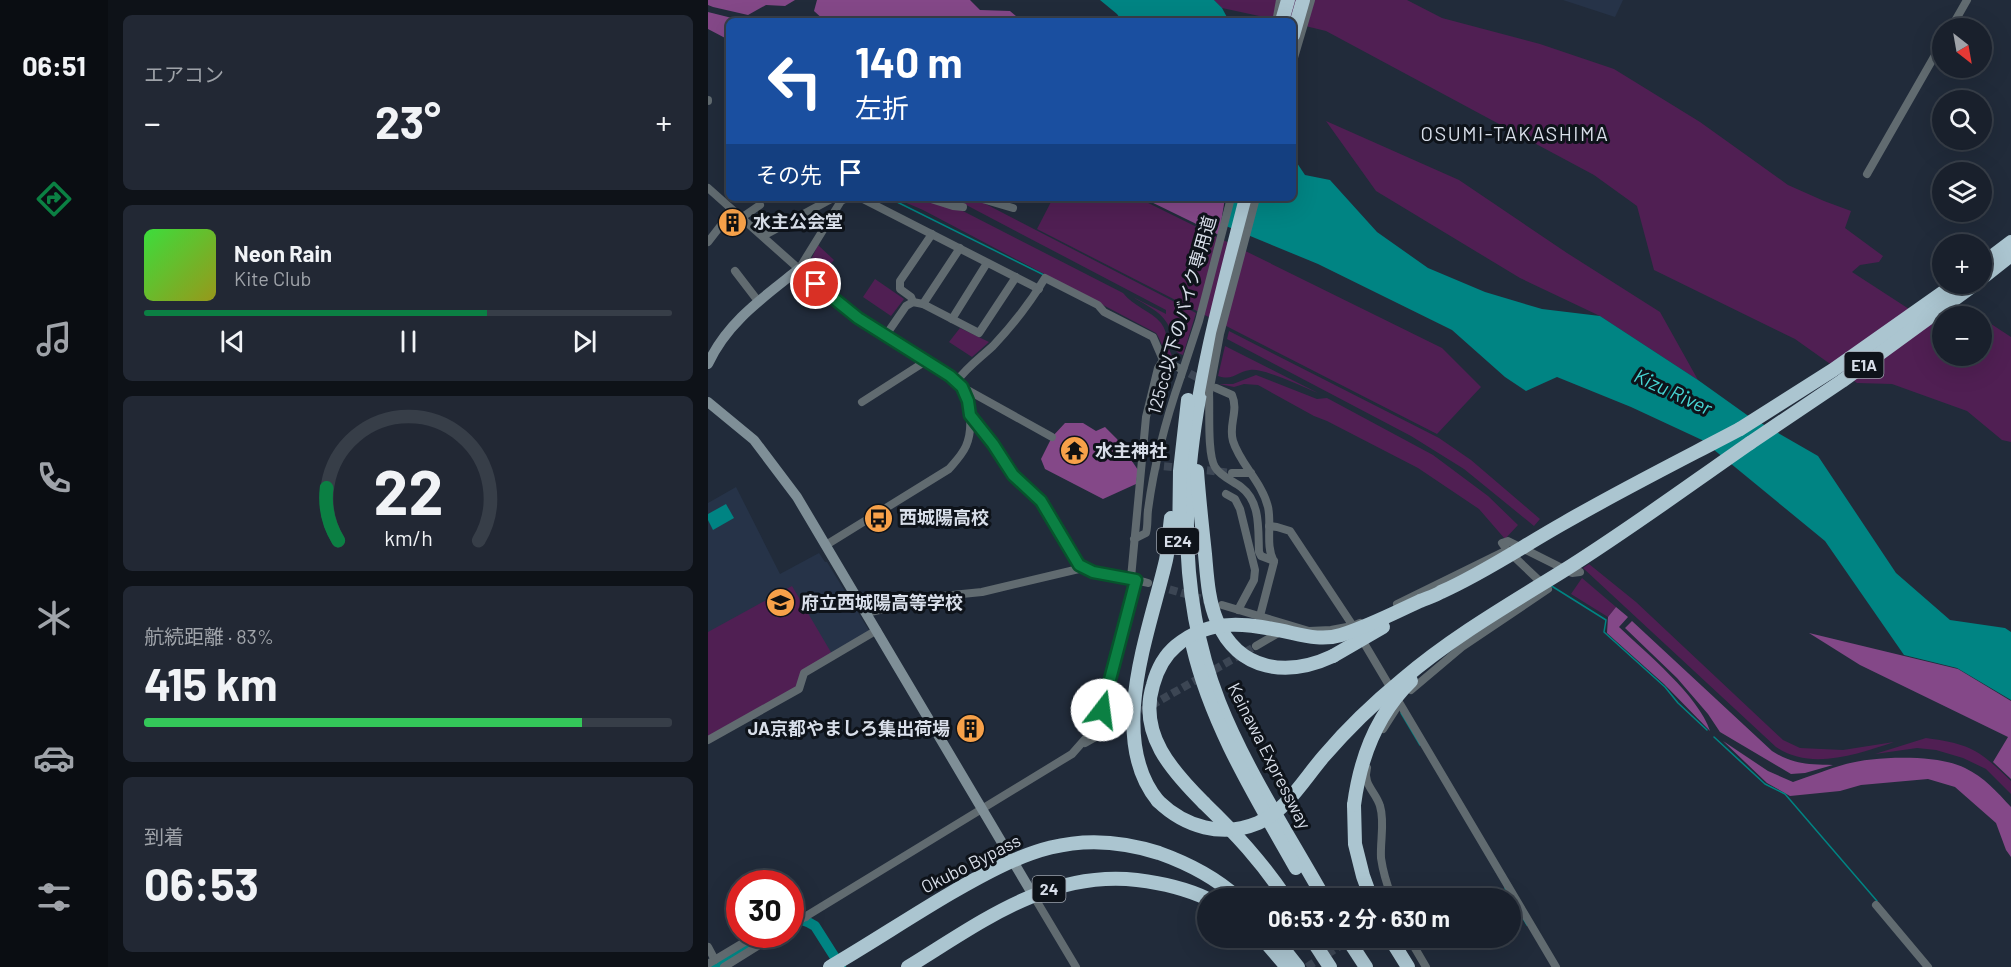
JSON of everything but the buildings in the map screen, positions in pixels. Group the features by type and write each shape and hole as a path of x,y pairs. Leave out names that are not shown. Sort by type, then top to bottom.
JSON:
{"highway":[{"path":"1283,18 1286,0"},
{"path":"1293,18 1298,0"},
{"path":"1296,24 1303,0"},
{"name":"Keinawa Expressway","path":"1234,746 1211,679 1197,625 1188,548 1188,491 1193,429 1208,391 1208,332 1236,201"},
{"name":"Keinawa Expressway","path":"1245,201 1190,391 1184,430 1178,512 1179,549 1184,603 1202,682 1308,888"},
{"path":"1992,256 2011,242"},
{"path":"1992,271 2011,255"},
{"name":"E1A","path":"1442,592 1566,521 1740,429 1833,370 1941,294"},
{"name":"E1A","path":"1529,591 1564,570 1842,381 1961,294"},
{"path":"1208,391 1196,460 1198,490 1214,613 1221,629 1237,649 1251,660 1277,669 1295,668 1319,662 1442,592"},
{"path":"1184,430 1174,470 1166,559 1141,664 1133,723 1134,746 1140,771 1158,801 1184,821 1215,830 1242,827 1270,816 1283,805 1356,720 1402,679 1446,645 1529,591"},
{"path":"1367,888 1355,844 1354,806 1363,758 1371,738 1391,703 1430,663 1454,643 1529,591"},
{"path":"1279,888 1242,840 1178,777 1156,741 1151,724 1150,700 1156,676 1166,657 1176,646 1193,634 1225,624 1260,626 1314,638 1339,636 1380,621 1442,592"},
{"name":"Keinawa Expressway","path":"1260,795 1318,888"},
{"name":"Okubo Bypass","path":"835,964 912,916 1012,859 1050,847 1084,842 1119,844 1150,850 1182,862 1226,888"},
{"name":"24","path":"908,967 991,917 1052,887 1102,878 1124,879 1172,885 1197,895"},
{"path":"1271,948 1287,967"},
{"path":"1283,948 1298,967"},
{"path":"1318,948 1330,967"},
{"path":"1343,948 1355,967"},
{"path":"1354,948 1366,967"},
{"path":"1396,948 1408,967"}],"main road":[{"path":"708,364 716,347 729,330 758,301 799,269"},
{"path":"708,402 761,449 797,497 1033,895"}],"street":[{"path":"1277,18 1280,0"},
{"path":"1296,51 1311,0"},
{"path":"1957,18 1967,0"},
{"path":"1867,174 1932,60"},
{"path":"708,188 858,318 959,385 1052,437"},
{"path":"763,236 827,201"},
{"path":"799,269 841,201"},
{"path":"867,201 1039,289"},
{"path":"937,201 963,207"},
{"path":"989,201 1013,208"},
{"name":"125cc以下のバイク専用道","path":"1134,539 1146,533 1159,454 1172,402 1180,372 1199,321 1231,201"},
{"path":"1255,201 1220,334 1208,391 1211,456 1215,468 1249,494 1254,503 1257,519 1259,552 1274,562"},
{"path":"741,218 760,205"},
{"path":"708,242 732,211"},
{"path":"913,302 911,297 900,289 900,281 932,234"},
{"path":"923,304 960,248"},
{"path":"952,319 987,263"},
{"path":"735,271 758,301"},
{"path":"886,335 906,306 913,302 923,304 979,333 1016,278"},
{"path":"959,385 968,365 992,347 1045,279 1098,305 1104,312 1153,337 1163,360 1180,372"},
{"path":"806,917 1072,754 1094,729 1102,710 1134,579 1134,539 1146,417 1158,368 1163,360"},
{"path":"862,402 926,361"},
{"path":"826,545 949,469 961,455 970,431 970,415 968,401 959,385"},
{"path":"1208,391 1232,395 1235,412 1231,431 1233,442 1268,507 1270,554 1274,562 1260,616"},
{"path":"970,415 993,444 1013,475 1041,501 1075,561 1083,568 1093,572 1148,583"},
{"path":"1142,463 1152,465"},
{"path":"1232,473 1251,473"},
{"path":"1226,494 1234,499 1240,509 1255,570 1254,580 1238,610"},
{"path":"1269,526 1290,531 1353,626 1556,967"},
{"path":"1389,888 1381,857 1381,807 1369,789 1365,774 1382,732 1406,694 1439,665 1497,622 1548,589 1506,550 1502,543 1508,541 1572,573 1580,572"},
{"path":"1222,605 1309,631 1353,626 1506,550"},
{"path":"866,613 942,596 982,592 1083,568"},
{"path":"1256,646 1292,626"},
{"path":"708,740 799,689 804,673 877,630"},
{"path":"1079,746 1099,735"},
{"path":"1033,895 1077,967"},
{"path":"1876,905 1928,967"},
{"path":"708,947 712,962 735,948"},
{"path":"724,967 755,948"},
{"path":"1415,948 1426,967"}],"shaded area":[{"path":"708,0 795,0 785,6 766,5 748,15 713,7 708,5"},
{"path":"817,0 970,0 980,10 1010,11 1018,18 822,18 814,11"},
{"path":"1214,0 1407,0 1442,18 1540,44 1614,69 1700,122 1788,185 1851,211 1845,228 1883,256 1879,262 1860,265 1852,272 1929,322 1932,317 1932,366 1992,366 1992,325 2011,337 2011,442 2002,440 1967,411 1892,384 1857,383 1795,339 1654,270 1637,206 1594,175 1326,31 1296,24 1296,18 1268,18 1222,8"},
{"path":"1563,0 1623,0 1615,17"},
{"path":"708,12 732,18 726,18 726,38 708,29"},
{"path":"1326,121 1459,180 1660,312 1698,380 1600,316 1520,278 1376,191"},
{"path":"902,201 934,201 961,210 1123,293 1161,323 1174,359 1164,350 1156,333"},
{"path":"959,201 980,201 1196,313 1183,355 1175,350 1164,319 1152,308 1133,297 1166,314 1166,310"},
{"path":"1051,201 1144,201 1442,348 1481,387 1437,434 1037,229"},
{"path":"1149,201 1225,201 1219,235"},
{"path":"818,245 834,260 818,278 807,268"},
{"path":"875,279 904,299 891,316 863,297"},
{"path":"1945,297 1961,306 1939,306"},
{"path":"960,328 989,342 972,357 949,342"},
{"path":"1229,331 1439,438 1471,460 1540,519 1534,526 1464,469 1411,436 1227,339"},
{"path":"1225,346 1318,393 1256,370 1245,371 1235,376 1218,376"},
{"path":"1256,375 1317,399 1327,398 1433,455 1488,496 1518,525 1505,539 1479,509 1418,468 1258,385 1244,384 1234,387 1219,384 1233,384"},
{"path":"1065,423 1083,423 1096,431 1105,427 1117,439 1138,470 1136,484 1103,499 1045,469 1041,459 1052,437"},
{"name":"府立西城陽高等学校","path":"736,487 780,574 819,553 827,562 870,632 708,739 708,503"},
{"path":"1589,564 1636,602 1783,740 1800,748 1843,750 1894,742 1850,755 1819,759 1789,754 1776,747 1583,568"},
{"path":"1582,578 1616,607 1608,617 1571,594"},
{"path":"792,586 832,654 803,671 797,688 708,737 708,632"},
{"path":"1616,607 1628,617 1619,627 1683,690 1695,704 1710,731 1664,684 1607,633 1608,617"},
{"path":"1632,621 1772,751 1794,761 1833,765 1805,773 1791,774 1720,732 1708,714 1677,678 1625,628"},
{"path":"1809,633 1958,669 2011,701 2011,779 1993,762 2008,737 1860,665"},
{"path":"1926,738 1964,746 1982,755 2011,781 2011,794 1986,769 1963,758 1936,750 1917,748 1875,754"},
{"path":"1723,741 1768,771 1793,782 1846,764 1873,759 1923,758 1953,763 1984,780 2011,807 2011,857 1996,823 1955,787 1928,779 1861,785 1840,791 1790,796 1767,783"}],"water":[{"path":"1100,0 1214,0 1227,18 1120,18"},
{"name":"Kizu River","path":"1296,162 1305,175 1330,180 1377,232 1428,268 1485,292 1542,309 1600,316 1747,415 1818,456 1896,573 1950,620 2005,628 2011,632 2011,700 1957,668 1904,655 1825,541 1702,440 1631,407 1557,377 1526,391 1505,377 1452,330 1318,264 1221,224 1226,201 1296,201"},
{"path":"726,504 734,518 713,530 708,514"}],"waterway":[{"path":"895,201 1044,275"},
{"path":"1065,552 1070,560"},
{"path":"1550,585 1606,620 1604,632 1665,687 1678,703 1707,730"},
{"path":"1401,713 1420,745"},
{"path":"1714,737 1765,784 1785,794 1877,901"},
{"path":"1521,915 1527,925"},
{"path":"804,921 815,926 841,967"},
{"path":"712,967 743,948"}],"tunnel":[{"path":"1179,368 1204,381"},
{"path":"1152,465 1183,468"},
{"path":"1195,469 1232,473"},
{"path":"1158,586 1213,602"},
{"path":"1099,735 1256,646"},
{"path":"1307,967 1337,948"}],"place":[{"name":"水主公会堂","path":"732,222"},
{"name":"水主神社","path":"1074,451"},
{"name":"西城陽高校","path":"878,518"},
{"name":"府立西城陽高等学校","path":"780,603"},
{"name":"JA京都やましろ集出荷場","path":"971,729"}],"district":[{"name":"OSUMI-TAKASHIMA","path":"1515,134"}],"route":[{"path":"816,284 858,318 950,376 962,387 968,401 970,415 993,444 1013,475 1041,501 1079,565 1093,572 1136,580 1102,710"}]}
